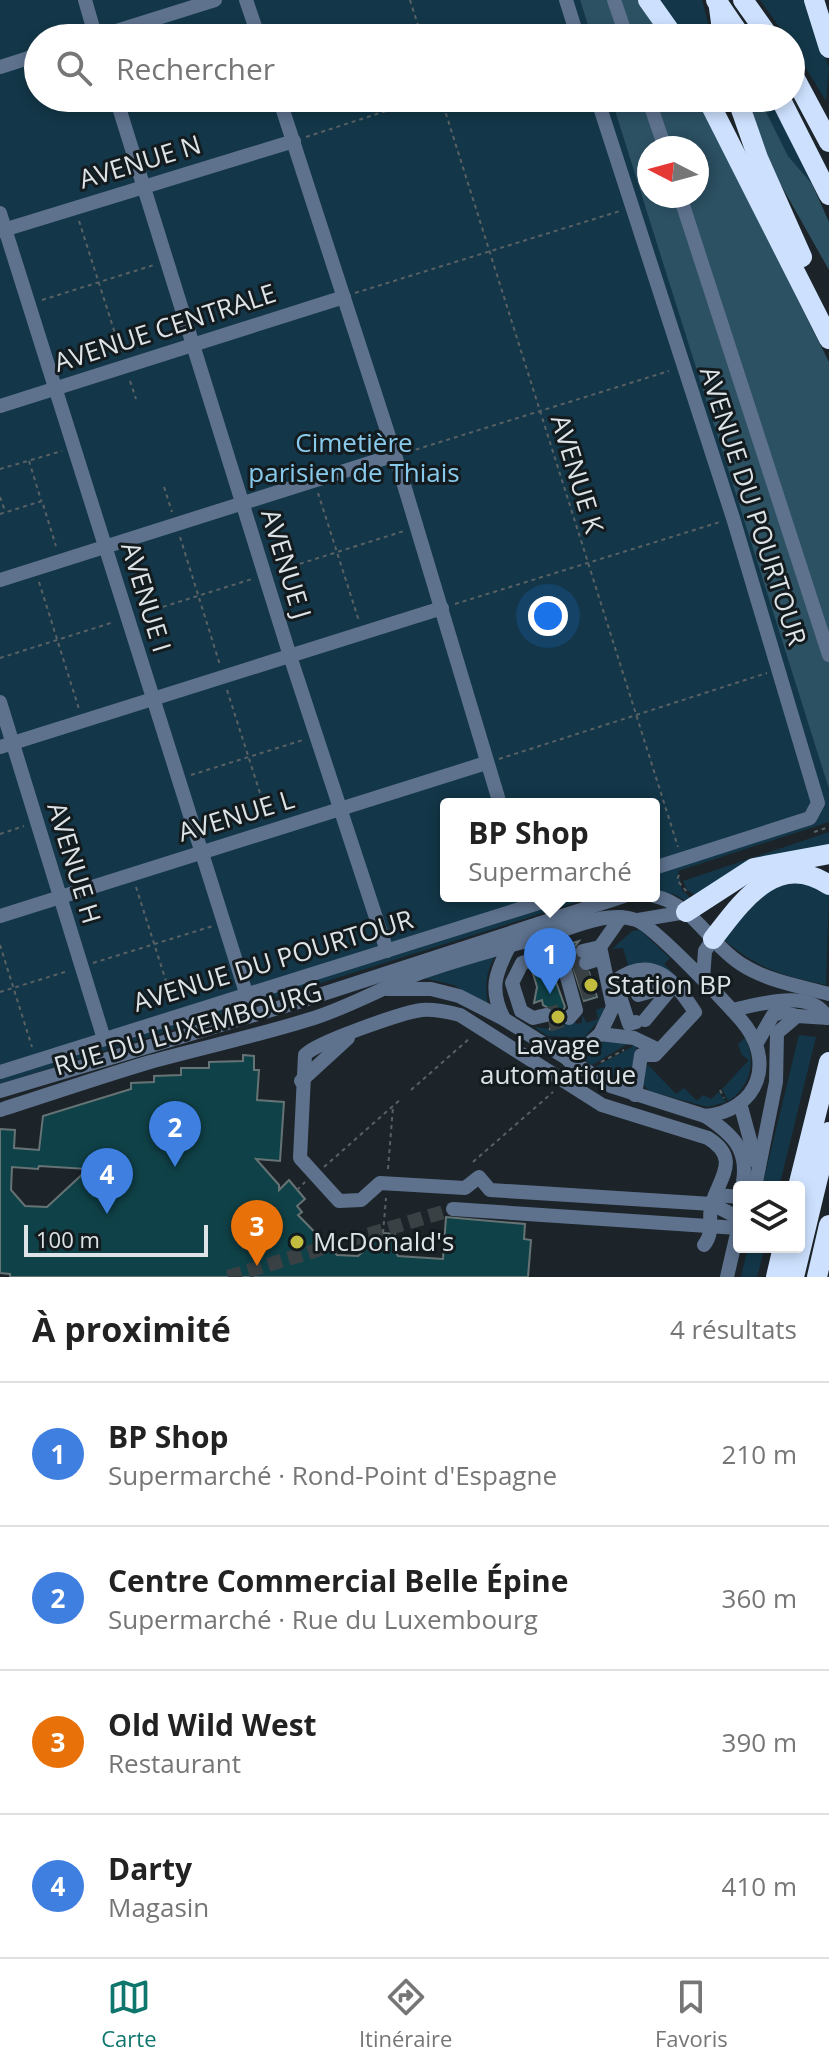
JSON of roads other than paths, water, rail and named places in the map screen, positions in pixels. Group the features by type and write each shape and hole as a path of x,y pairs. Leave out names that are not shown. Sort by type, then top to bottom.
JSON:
{"highway":[{"path":"648,0 665,24"},
{"path":"717,0 721,24"},
{"path":"717,0 733,24"},
{"path":"743,0 760,24"},
{"path":"814,0 829,48"},
{"path":"805,97 829,142"},
{"path":"714,112 829,339"},
{"path":"742,112 773,191 829,317"},
{"path":"787,112 829,195"},
{"path":"686,912 754,868 829,854"},
{"path":"713,939 751,891 767,880 797,875 829,885"},
{"path":"799,1181 829,1062"},
{"path":"794,1277 829,1132"},
{"path":"817,1277 829,1225"},
{"path":"776,1277 782,1253"}],"street":[{"path":"85,0 91,24"},
{"path":"139,24 215,0"},
{"path":"246,0 254,24"},
{"path":"566,0 574,24"},
{"path":"614,0 622,24"},
{"path":"0,67 24,59"},
{"name":"AVENUE J","path":"121,112 315,736 387,951"},
{"path":"284,112 395,455 498,798"},
{"name":"AVENUE DU POURTOUR","path":"602,112 733,518 817,791 815,812 810,818 660,866"},
{"path":"653,112 661,136"},
{"name":"AVENUE N","path":"3,230 294,141"},
{"path":"684,208 829,655"},
{"name":"AVENUE I","path":"0,213 247,996"},
{"name":"AVENUE CENTRALE","path":"0,406 344,297"},
{"path":"0,580 395,455"},
{"path":"7,745 442,608"},
{"name":"AVENUE H","path":"0,702 7,745 37,823 104,1039"},
{"name":"AVENUE L","path":"0,916 486,763"},
{"path":"660,898 673,901 739,963 818,1008"},
{"name":"AVENUE DU POURTOUR","path":"0,1072 387,951 525,902"},
{"path":"0,1091 298,1002 606,902"},
{"path":"580,975 621,917 638,920 686,912"},
{"name":"RUE DU LUXEMBOURG","path":"0,1110 154,1061 219,1046 341,1009 419,974 510,945 599,919 621,917"},
{"path":"638,920 703,979 758,1041 761,1055 757,1080 740,1103 719,1114 705,1116"},
{"path":"547,935 580,975"},
{"path":"703,979 705,951 713,939"},
{"path":"504,1019 494,999 493,985 510,945"},
{"path":"543,1019 521,1011 512,983 522,963 580,975 625,999"},
{"path":"635,1095 641,1055 657,1052 695,1012 674,985 655,969 620,977 615,983 625,999 629,1024 640,1021 674,985"},
{"path":"569,1061 600,1034 612,1011 625,999 674,985"},
{"path":"384,1021 385,990 431,989 459,996 504,1019 611,1086 705,1116 740,1146 745,1166 743,1181"},
{"path":"732,1010 778,999 818,1008"},
{"path":"758,1041 773,1015 818,1008"},
{"path":"756,1181 776,1082 777,1033 785,1023 818,1008"},
{"path":"341,1009 351,1035"},
{"path":"704,1245 711,1226 714,1199 724,1179 725,1159 719,1145 708,1138 602,1105 460,1015 434,1010 384,1021 309,1049 301,1064 300,1158 339,1201 361,1200 380,1183 465,1188 479,1177 490,1190 714,1199 733,1197"},
{"path":"600,1034 634,1038 657,1052"},
{"path":"602,1105 611,1086"},
{"path":"740,1103 758,1171"},
{"path":"714,1199 733,1213"},
{"path":"453,1209 733,1227"},
{"path":"727,1277 733,1252"}],"tunnel":[{"path":"570,955 583,951"},
{"path":"573,967 586,963"},
{"path":"577,979 590,975"},
{"path":"581,993 594,989"},
{"path":"546,1015 566,1009"},
{"path":"549,1025 569,1018"},
{"path":"228,1277 453,1209"}],"place":[{"name":"Station BP","path":"591,985"},
{"name":"BP Shop","path":"550,994"},
{"name":"Lavage automatique","path":"558,1017"},
{"name":"Centre Commercial Belle Épine","path":"175,1167"},
{"name":"Darty","path":"107,1214"},
{"name":"McDonald's","path":"297,1242"},
{"name":"Old Wild West","path":"257,1266"}],"park label":[{"name":"Cimetière parisien de Thiais","path":"354,458"}]}
